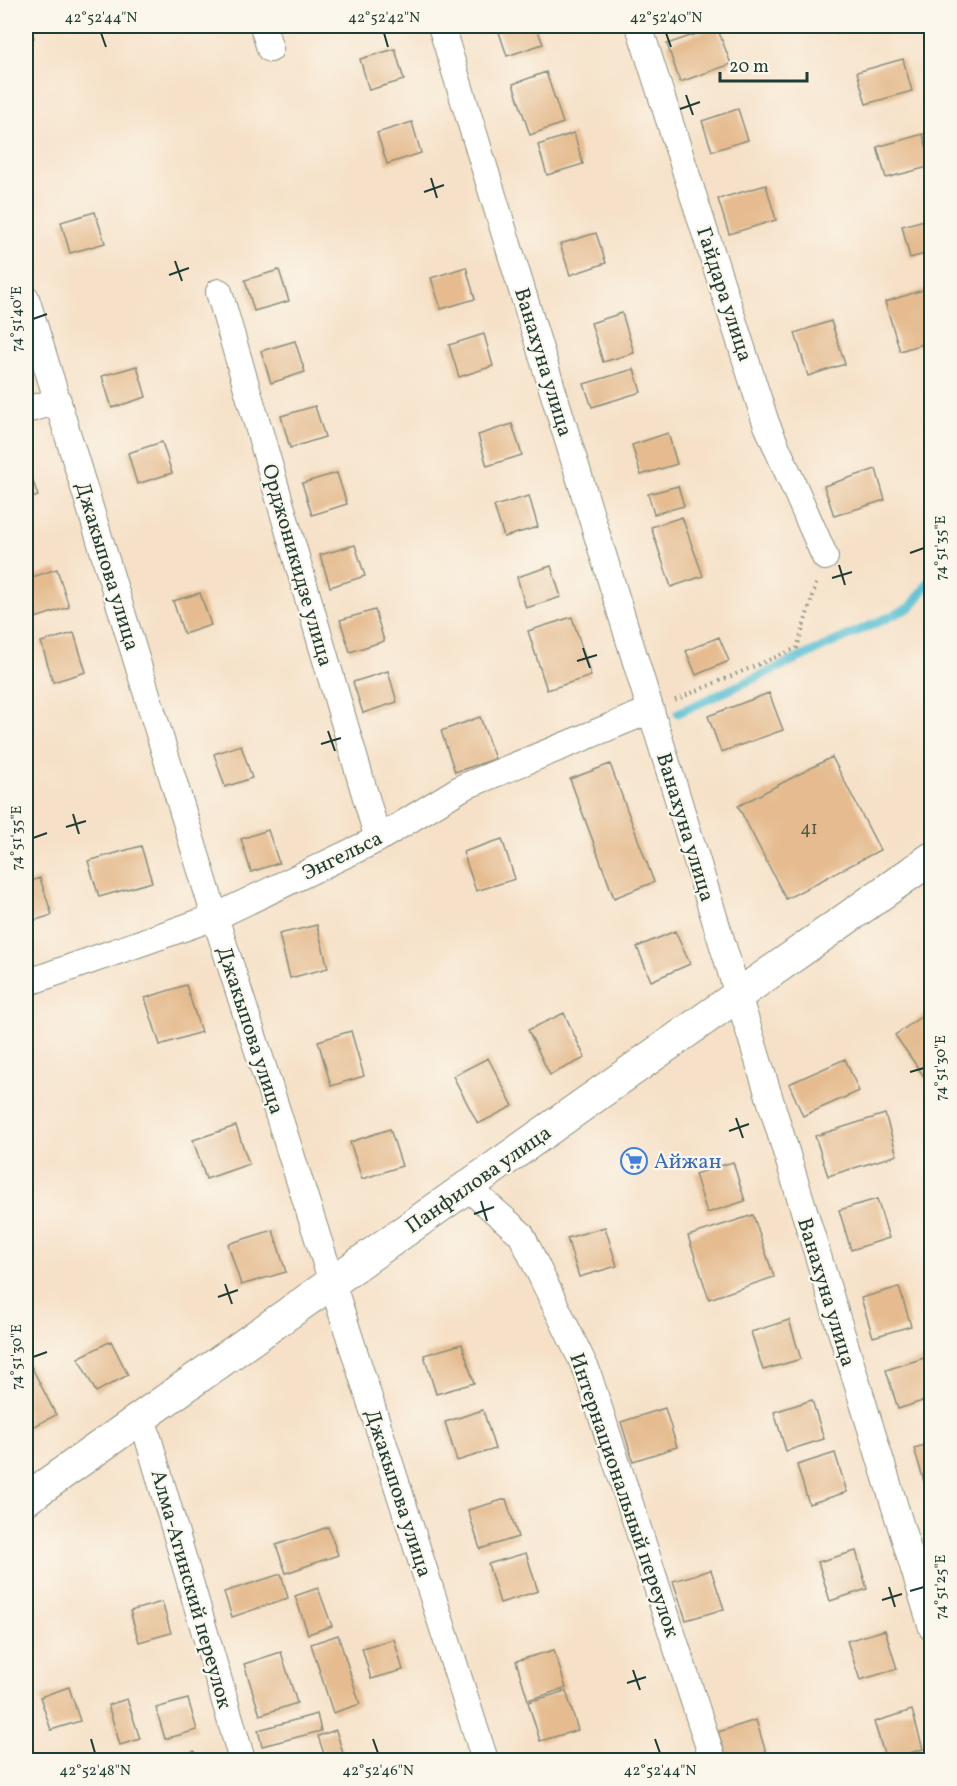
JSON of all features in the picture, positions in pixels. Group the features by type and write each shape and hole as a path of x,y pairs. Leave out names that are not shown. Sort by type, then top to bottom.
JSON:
{"street":[{"name":"Ванахуна улица","path":"441,26 651,710 736,996 932,1628"},
{"name":"Гайдара улица","path":"639,26 766,423 825,557"},
{"name":"Орджоникидзе улица","path":"219,292 378,839"},
{"name":"Джакыпова улица","path":"26,298 215,917 485,1761"},
{"path":"26,410 58,401"},
{"name":"Энгельса","path":"26,983 215,917 378,839 463,788 651,710"},
{"name":"Панфилова улица","path":"26,1499 932,858"},
{"name":"Интернациональный переулок","path":"467,1186 520,1234 587,1371 713,1761"},
{"name":"Алма-Атинский переулок","path":"142,1417 242,1761"}],"path":[{"path":"651,710 797,648 825,557"}],"building":[{"path":"26,26 30,26 34,38 26,41"},
{"path":"497,26 536,26 543,44 507,56"},
{"path":"835,26 861,26 837,33"},
{"path":"717,27 731,64 680,82 667,44"},
{"path":"395,49 404,80 369,90 360,59"},
{"path":"903,59 912,91 866,104 857,72"},
{"path":"546,72 563,123 530,135 513,84"},
{"path":"738,109 748,140 712,151 702,121"},
{"path":"412,122 421,153 387,164 377,133"},
{"path":"574,133 583,164 547,175 538,145"},
{"path":"923,134 932,166 886,178 877,147"},
{"path":"766,185 776,220 729,234 718,199"},
{"path":"95,212 105,243 70,253 61,222"},
{"path":"932,218 932,252 910,258 902,226"},
{"path":"596,233 606,263 570,275 560,244"},
{"path":"466,267 475,299 441,309 431,278"},
{"path":"279,270 289,301 254,311 245,280"},
{"path":"932,287 932,341 900,351 885,302"},
{"path":"622,313 634,353 603,362 591,323"},
{"path":"831,321 845,364 808,376 795,333"},
{"path":"484,334 493,366 459,377 449,345"},
{"path":"295,341 305,372 271,383 261,351"},
{"path":"137,366 146,397 112,408 102,376"},
{"path":"634,369 641,392 592,407 584,384"},
{"path":"315,406 325,437 290,448 281,416"},
{"path":"512,424 522,455 487,466 478,435"},
{"path":"668,433 677,464 641,475 632,445"},
{"path":"162,442 172,473 137,484 128,453"},
{"path":"28,466 38,496 26,500 26,467"},
{"path":"876,469 885,500 834,516 824,486"},
{"path":"337,473 347,504 312,515 302,483"},
{"path":"678,486 684,506 654,514 648,494"},
{"path":"529,496 538,527 504,537 494,506"},
{"path":"682,517 703,576 671,587 651,527"},
{"path":"355,545 365,576 330,587 320,555"},
{"path":"551,566 561,597 526,608 517,577"},
{"path":"57,569 69,607 26,621 26,579"},
{"path":"200,593 211,625 184,634 173,601"},
{"path":"375,610 384,641 350,652 340,620"},
{"path":"572,617 591,676 547,690 528,631"},
{"path":"74,633 86,672 53,682 41,642"},
{"path":"719,637 729,661 696,675 686,651"},
{"path":"388,671 397,702 363,713 353,682"},
{"path":"769,693 783,730 721,752 708,716"},
{"path":"480,717 495,759 455,772 441,731"},
{"path":"241,745 252,778 225,787 214,754"},
{"path":"832,757 880,850 786,899 738,806"},
{"path":"610,764 654,882 614,898 570,779"},
{"path":"268,830 279,863 251,872 241,839"},
{"path":"502,839 515,879 476,891 463,852"},
{"path":"141,846 152,882 99,897 88,861"},
{"path":"40,878 52,915 26,923 26,883"},
{"path":"317,925 328,968 290,978 279,934"},
{"path":"675,931 690,964 651,981 637,947"},
{"path":"186,985 201,1032 160,1045 145,998"},
{"path":"932,1009 932,1088 895,1035"},
{"path":"564,1013 585,1058 550,1075 528,1030"},
{"path":"351,1031 364,1076 331,1086 318,1041"},
{"path":"488,1058 513,1106 478,1124 453,1076"},
{"path":"845,1059 859,1091 803,1116 789,1084"},
{"path":"885,1114 897,1155 828,1176 815,1136"},
{"path":"236,1126 249,1164 206,1179 193,1140"},
{"path":"390,1129 402,1166 362,1179 350,1142"},
{"path":"733,1162 745,1201 707,1213 695,1174"},
{"path":"877,1199 889,1238 851,1250 839,1210"},
{"path":"753,1215 774,1277 709,1299 688,1236"},
{"path":"605,1227 617,1266 579,1277 567,1238"},
{"path":"273,1230 286,1272 241,1285 228,1244"},
{"path":"899,1287 911,1326 873,1337 861,1298"},
{"path":"789,1320 801,1359 763,1370 751,1332"},
{"path":"111,1341 128,1375 96,1392 78,1358"},
{"path":"462,1344 474,1383 436,1394 424,1355"},
{"path":"924,1358 932,1383 932,1398 898,1409 886,1370"},
{"path":"28,1360 56,1415 27,1430 26,1361"},
{"path":"812,1400 824,1439 786,1451 774,1412"},
{"path":"665,1408 677,1447 633,1461 621,1422"},
{"path":"483,1410 495,1449 457,1461 445,1422"},
{"path":"932,1443 932,1486 926,1488 914,1448"},
{"path":"835,1453 847,1492 809,1504 797,1465"},
{"path":"506,1499 518,1537 480,1549 468,1510"},
{"path":"328,1527 338,1555 286,1573 276,1545"},
{"path":"856,1551 867,1589 830,1601 818,1562"},
{"path":"526,1553 538,1591 500,1603 488,1564"},
{"path":"711,1570 724,1609 686,1620 673,1581"},
{"path":"281,1574 288,1598 232,1617 224,1592"},
{"path":"318,1588 332,1626 308,1634 295,1596"},
{"path":"162,1602 171,1633 139,1642 130,1611"},
{"path":"885,1630 897,1669 860,1680 847,1641"},
{"path":"338,1635 360,1704 333,1713 311,1644"},
{"path":"394,1639 403,1670 371,1679 362,1648"},
{"path":"554,1650 566,1688 528,1700 516,1661"},
{"path":"281,1652 297,1703 260,1715 244,1664"},
{"path":"69,1687 80,1721 51,1730 40,1697"},
{"path":"566,1691 578,1730 540,1741 528,1702"},
{"path":"127,1699 140,1739 120,1745 108,1705"},
{"path":"188,1699 197,1730 165,1739 156,1708"},
{"path":"912,1710 923,1749 886,1760 874,1722"},
{"path":"317,1714 321,1731 262,1746 258,1730"},
{"path":"756,1720 768,1759 727,1760 718,1732"},
{"path":"336,1730 345,1760 326,1760 318,1736"},
{"path":"194,1751 197,1760 167,1760"}],"waterway":[{"path":"678,713 911,607 932,578"}],"place":[{"name":"Айжан","path":"634,1161"}]}
